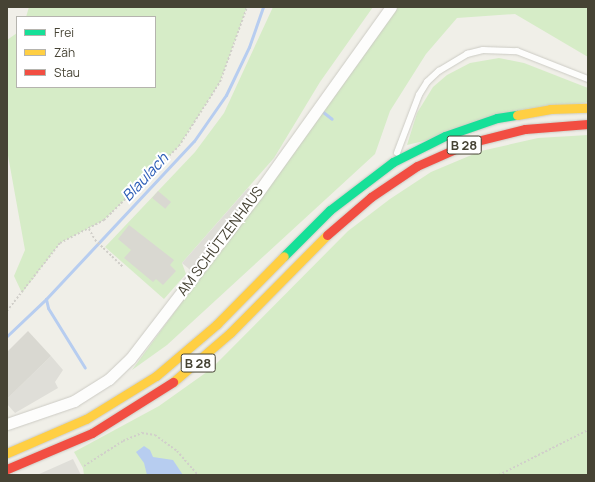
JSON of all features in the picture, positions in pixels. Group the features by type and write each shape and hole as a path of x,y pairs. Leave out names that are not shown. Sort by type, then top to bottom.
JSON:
{"highway":[{"name":"B 28","path":"7,453 86,419 161,372 217,324 330,210 393,162 444,136 497,118 550,109 588,108"},
{"name":"B 28","path":"7,469 92,433 165,389 230,333 340,222 371,197 417,166 469,143 497,135 525,129 588,124"}],"street":[{"name":"AM SCHÜTZENHAUS","path":"7,424 74,401 109,379 130,359 256,194 392,7"}],"lane":[{"path":"393,162 419,95 427,82 439,70 467,54 483,50 517,51 588,79"}],"path":[{"path":"7,311 60,243 104,220 179,146 220,82 247,7"},
{"path":"89,229 95,240 123,267"},
{"path":"499,475 588,430"},
{"path":"84,466 123,441 142,433 155,435 177,451 198,475"}],"green space":[{"path":"29,7 247,7 220,82 179,146 104,220 60,243 22,293 14,276 25,250 7,150 7,40 16,34 16,88 156,88 156,16 26,16"},
{"path":"273,7 373,7 320,82 274,158 182,263 186,274 164,299 105,247 195,152 224,113"},
{"path":"391,7 588,7 588,57 515,14 457,18 426,54 390,111 375,154 167,345 132,370 259,197"},
{"path":"499,58 524,63 588,88 588,102 407,145 417,113 433,87 447,75 470,63"},
{"path":"588,135 588,475 84,475 83,468 74,452 159,406 211,369 348,231 390,199 431,172 481,151 538,138"}],"shaded area":[{"path":"248,188 257,194 195,274 182,263"},
{"path":"51,356 63,370 55,382 58,388 15,413 7,404 7,399"},
{"path":"73,459 81,475 37,475"}],"water":[{"path":"144,446 150,450 153,457 173,460 183,475 147,475 144,463 136,452"}],"building":[{"path":"158,191 171,202 165,209 152,198"},
{"path":"129,225 174,260 170,265 176,271 163,285 156,279 153,282 124,258 131,250 118,239"},
{"path":"28,331 51,356 7,399 7,352"}],"waterway":[{"name":"Blaulach","path":"7,336 46,299 194,141 226,95 249,47 263,7"},
{"path":"323,112 332,119"},
{"path":"46,299 48,308 85,368"}],"traffic: fast":[{"path":"284,256 330,210 393,162 445,136 497,118 517,115"}],"traffic: slow":[{"path":"517,115 550,109 588,108"},
{"path":"173,382 230,333 327,235"},
{"path":"7,453 86,419 156,376 217,324 284,256"}],"traffic: jam":[{"path":"327,235 371,197 417,166 469,143 525,129 588,124"},
{"path":"7,469 92,433 173,382"}]}
